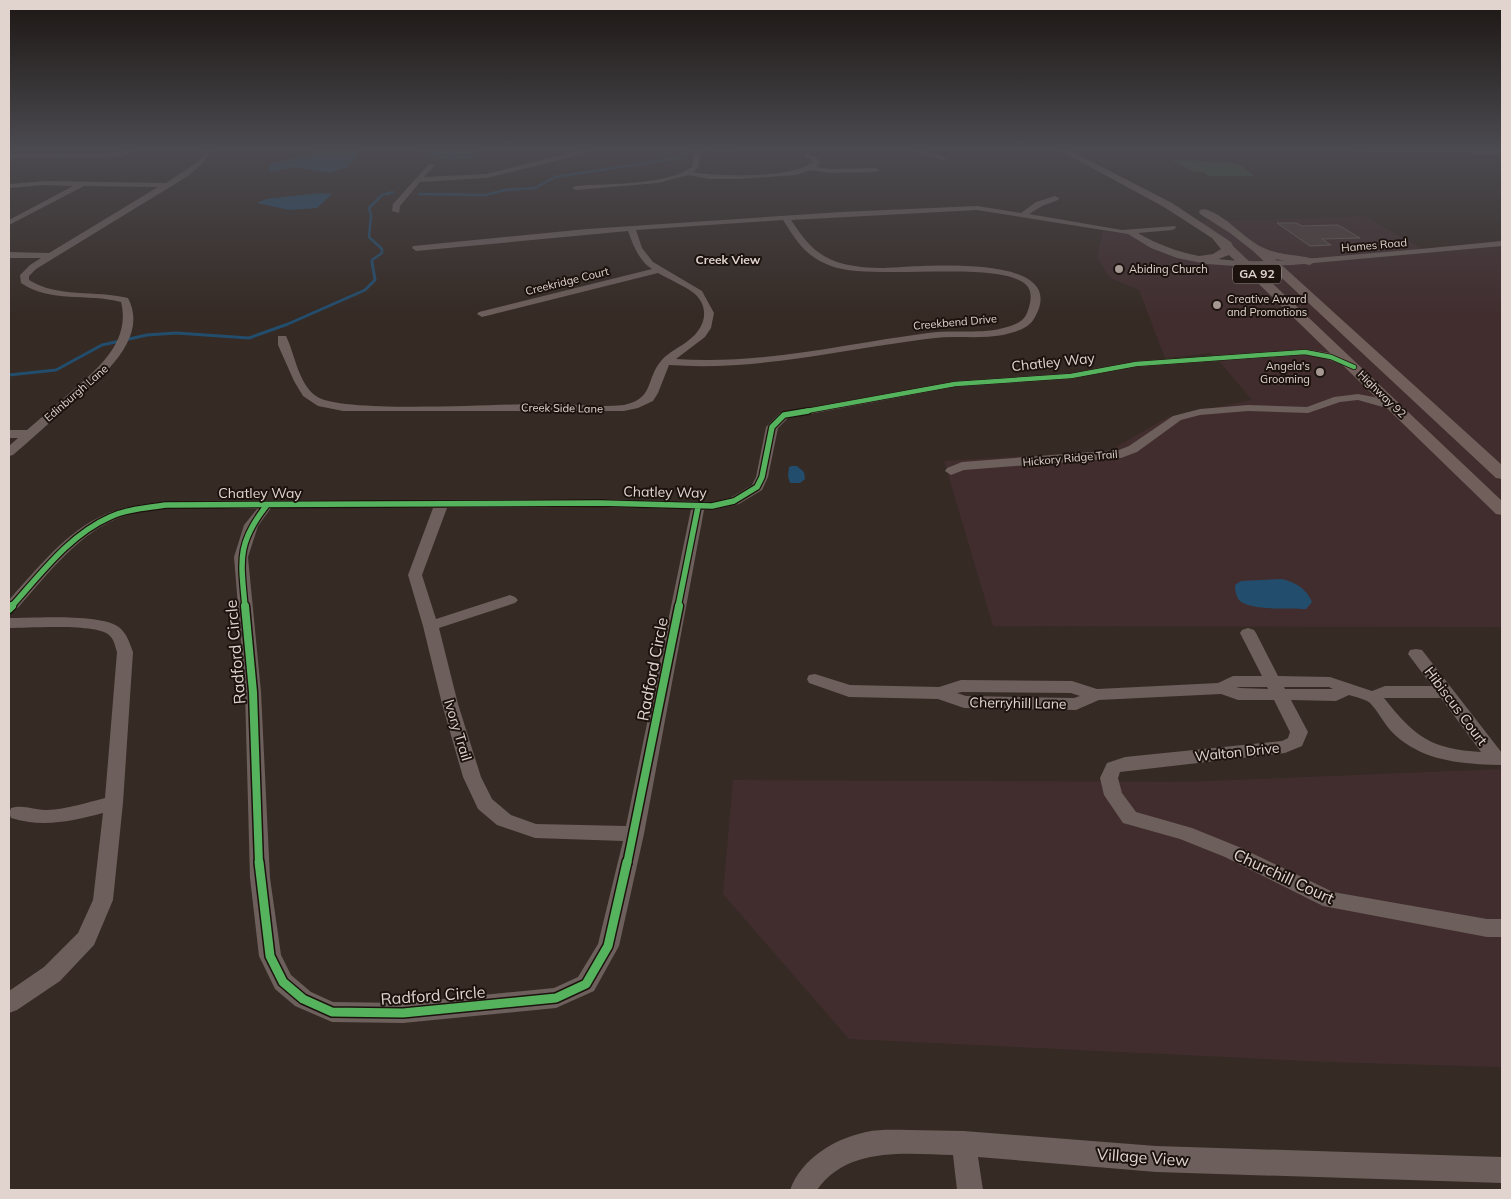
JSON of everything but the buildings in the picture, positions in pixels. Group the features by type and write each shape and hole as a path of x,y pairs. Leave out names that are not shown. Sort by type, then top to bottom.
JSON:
{"main road":[{"name":"Highway 92","path":"1176,205 1228,227 1257,249 1502,474"},
{"name":"Highway 92","path":"1191,212 1247,263 1502,510"},
{"path":"1191,212 1219,230 1253,257 1275,266 1296,262"},
{"path":"1197,259 1222,256 1227,251 1226,244"},
{"path":"1257,249 1283,258 1310,261"},
{"path":"1247,263 1267,272 1322,320 1357,341"}],"street":[{"path":"9,223 43,205"},
{"name":"Edinburgh Lane","path":"9,452 106,367 118,354 127,329 128,310 125,300 96,294 43,291 31,287 24,281 25,275 33,267 134,205"},
{"path":"396,211 397,205"},
{"path":"1023,215 1038,205"},
{"path":"416,248 567,232 977,208 1101,229 1130,232 1172,228"},
{"name":"Creekbend Drive","path":"666,362 703,365 751,363 927,335 1002,331 1022,325 1030,318 1036,295 1031,285 1022,279 1003,272 977,268 872,269 841,266 824,260 810,252 786,218"},
{"name":"Creek Side Lane","path":"282,338 283,345 305,390 311,398 330,406 368,409 554,407 613,409 636,405 645,402 654,392 661,370 666,362 707,330 711,320 704,298 699,293 658,270 644,257 631,229"},
{"path":"1130,232 1157,248 1197,259 1275,266"},
{"name":"Hames Road","path":"1296,262 1502,244"},
{"path":"9,255 51,256"},
{"name":"Creekridge Court","path":"482,314 658,270"},
{"path":"1305,352 1318,346 1321,335"},
{"name":"Chatley Way","path":"9,608 87,529 104,520 144,508 166,505 600,504 698,507 734,501 757,487 762,477 772,427 784,415 955,384 1071,376 1136,364 1305,352 1331,356 1354,367"},
{"path":"1358,397 1367,391 1370,382"},
{"name":"Hickory Ridge Trail","path":"951,470 962,466 1121,454 1134,449 1177,418 1215,410 1248,408 1308,410 1338,399 1358,397 1383,402 1397,408"},
{"path":"636,405 646,415"},
{"path":"9,434 29,434"},
{"name":"Radford Circle","path":"267,505 251,525 241,557 253,692 260,878 270,956 283,982 303,999 332,1012 402,1013 556,998 586,984 608,946 634,834 698,507"},
{"name":"Ivory Trail","path":"441,505 415,575 431,626 450,704 472,777 485,804 504,820 534,831 634,834"},
{"path":"431,626 510,600"},
{"path":"9,623 61,623 111,629 121,639 125,652 114,803 103,900 86,939 52,974 9,1003"},
{"name":"Walton Drive","path":"1130,818 1113,795 1109,778 1113,768 1125,764 1285,747 1296,742 1299,732 1248,633"},
{"name":"Hibiscus Court","path":"1416,654 1444,692 1499,759"},
{"name":"Cherryhill Lane","path":"815,679 848,691 940,693 964,702 1076,704 1096,695 1222,688 1238,694 1277,688 1336,695 1347,688 1375,698"},
{"path":"1444,692 1385,692 1375,698 1397,726 1414,741 1434,751 1460,757 1499,759"},
{"path":"18,813 46,817 68,815 114,803"},
{"name":"Churchill Court","path":"1130,818 1185,833 1232,852 1330,900 1487,928 1502,928"},
{"name":"Village View","path":"803,1190 809,1179 834,1156 867,1144 909,1142 964,1144 1156,1159 1502,1170"},
{"path":"964,1144 970,1190"}],"shaded area":[{"path":"1364,216 1423,249 1502,240 1502,627 993,626 944,461 1109,451 1168,417 1252,400 1212,353 1165,358 1139,290 1110,278 1097,257 1103,231 1135,235 1180,256 1253,264 1188,222"},
{"path":"1502,769 1502,1067 1329,1062 849,1039 723,894 733,780 1185,782"}],"water":[{"path":"266,205 320,205 317,208 289,210"},
{"path":"797,466 804,472 805,479 800,483 790,483 788,476 789,467"},
{"path":"1282,579 1296,584 1307,593 1312,602 1306,609 1252,606 1244,604 1237,597 1235,585 1241,581"}],"waterway":[{"path":"372,205 369,208 371,215 369,237 382,249 382,253 372,262"},
{"path":"9,375 56,370 102,345 147,335 176,333 249,338 288,324 365,290 375,280 372,262"}],"cycle path":[{"path":"9,609 77,538 109,517 142,508 166,505 600,503 712,506 734,501 757,487 762,477 772,427 784,415 955,384 1071,376 1136,364 1305,352 1331,357 1354,367"},
{"path":"267,505 251,525 241,557 253,692 260,878 270,956 283,982 303,999 332,1012 403,1013 556,998 586,984 608,946 634,834 698,507"}],"place":[{"name":"Abiding Church","path":"1119,269"},
{"name":"Creative Award and Promotions","path":"1217,305"},
{"name":"Angela's Grooming","path":"1320,372"}],"district":[{"name":"Creek View","path":"728,260"}]}
